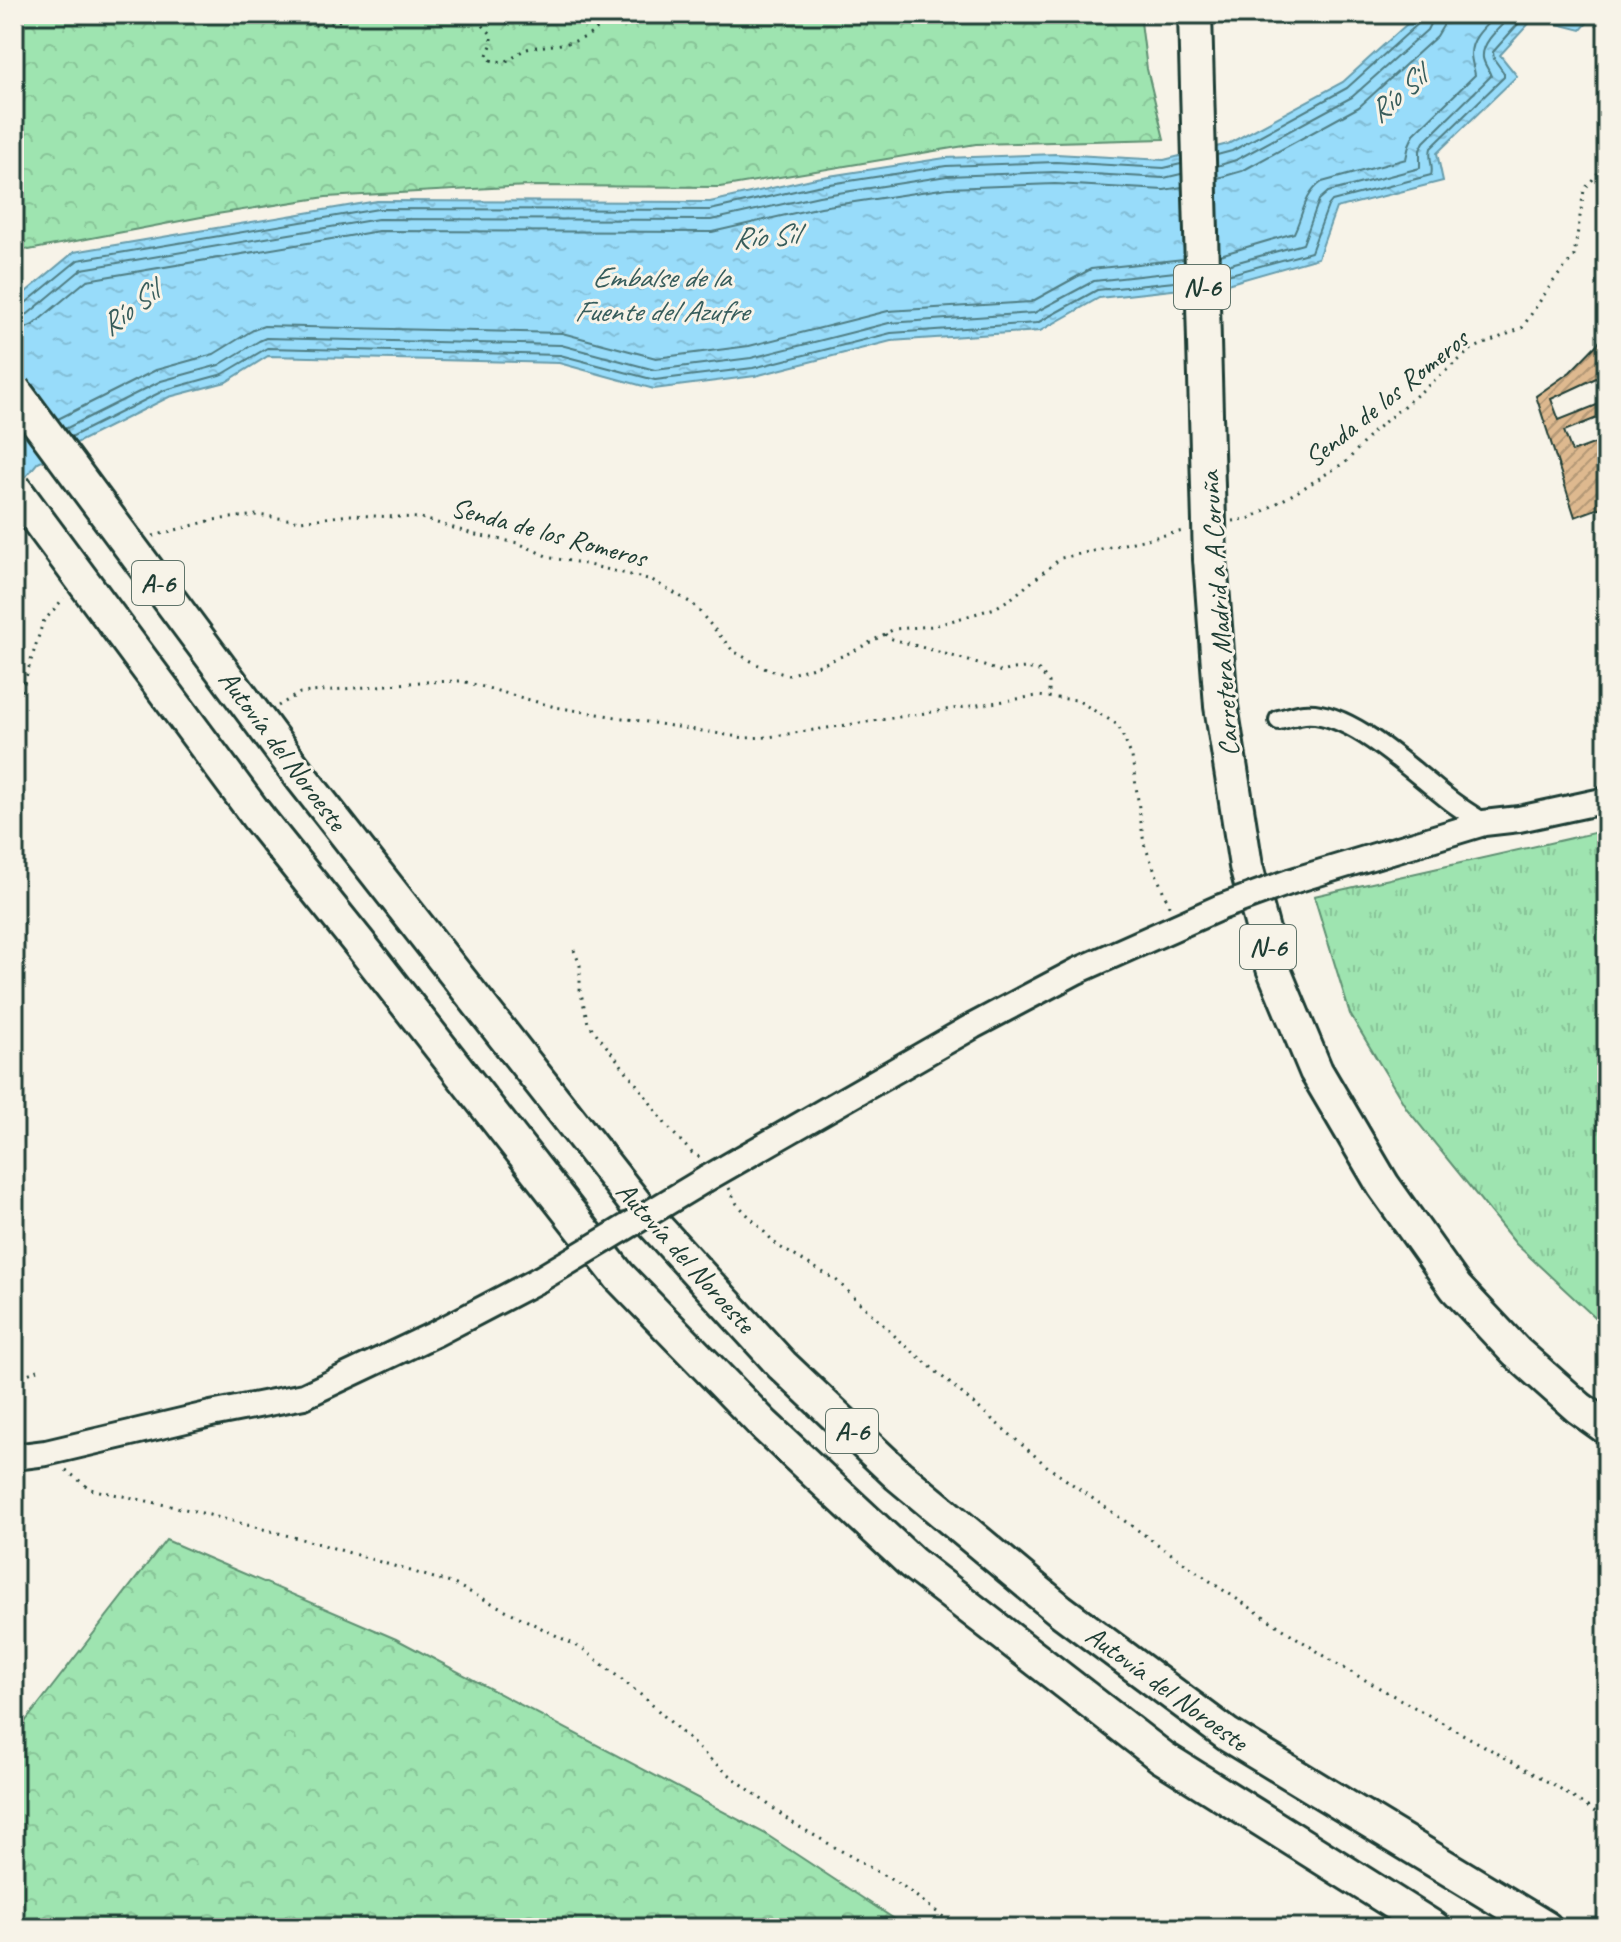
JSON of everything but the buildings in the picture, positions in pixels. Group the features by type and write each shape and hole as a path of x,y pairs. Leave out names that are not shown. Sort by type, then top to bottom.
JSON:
{"highway":[{"name":"Carretera Madrid a A Coruña","path":"1195,14 1210,559 1221,706 1246,866 1273,968 1316,1071 1383,1185 1456,1288 1516,1352 1579,1408 1607,1428"},
{"name":"Autovía del Noroeste","path":"14,390 301,777 639,1208 782,1365 898,1475 1060,1610 1228,1735 1546,1928"},
{"name":"Autovía del Noroeste","path":"14,488 257,816 619,1276 764,1425 912,1563 1162,1757 1434,1928"}],"street":[{"path":"1279,720 1305,713 1331,718 1360,732 1411,767 1448,800 1484,823"},
{"path":"14,1457 46,1453 211,1414 304,1396 435,1334 540,1279 713,1175 973,1026 1077,971 1221,907 1292,881 1484,823 1519,819 1607,800"}],"path":[{"path":"228,14 243,19 273,17 329,26 349,14"},
{"path":"472,14 492,35 487,55 491,60 501,62 511,60 531,48 567,44 587,36 618,14"},
{"name":"Senda de los Romeros","path":"1220,524 1251,518 1347,461 1375,430 1472,349 1522,328 1574,256 1584,190 1607,162"},
{"name":"Senda de los Romeros","path":"143,540 213,520 257,515 301,521 349,515 421,518 476,535 518,543 551,558 652,580 693,604 733,651 766,669 788,675 856,650 894,629 934,626 995,608 1061,558 1189,530"},
{"path":"14,705 21,693 43,622 63,599"},
{"path":"885,634 889,638 1002,672 1026,668 1039,671 1049,682 1049,697"},
{"path":"275,708 300,693 462,681 555,707 745,738 1037,696 1077,700 1118,725 1132,757 1144,844 1177,926"},
{"path":"574,950 580,965 580,989 588,1023 666,1125 778,1246 836,1280 898,1339 1048,1467 1217,1586 1340,1666 1514,1762 1607,1819"},
{"path":"14,1379 38,1370"},
{"path":"46,1453 90,1489 194,1511 454,1584 583,1649 646,1699 713,1762 791,1822 904,1887 958,1928"}],"green space":[{"path":"14,14 1140,14 1147,69 1164,139 976,144 720,187 528,186 326,197 217,214 29,250 14,246"},
{"path":"1607,830 1607,1329 1516,1244 1407,1109 1350,1014 1314,896"},
{"path":"166,1540 396,1639 764,1833 908,1928 14,1928 14,1736"}],"water":[{"name":"Embalse de la Fuente del Azufre","path":"1418,14 1595,14 1581,30 1534,18 1500,55 1517,76 1437,153 1443,181 1336,208 1318,258 1227,284 1099,298 1040,331 891,341 755,376 654,389 559,363 268,356 226,382 169,397 38,462 14,491 14,302 74,252 377,201 710,202 816,178 945,158 1056,154 1164,160 1228,144 1343,82"}],"water label":[{"name":"Río Sil","path":"1397,95"},
{"name":"Río Sil","path":"765,236"},
{"name":"Río Sil","path":"129,309"}]}
